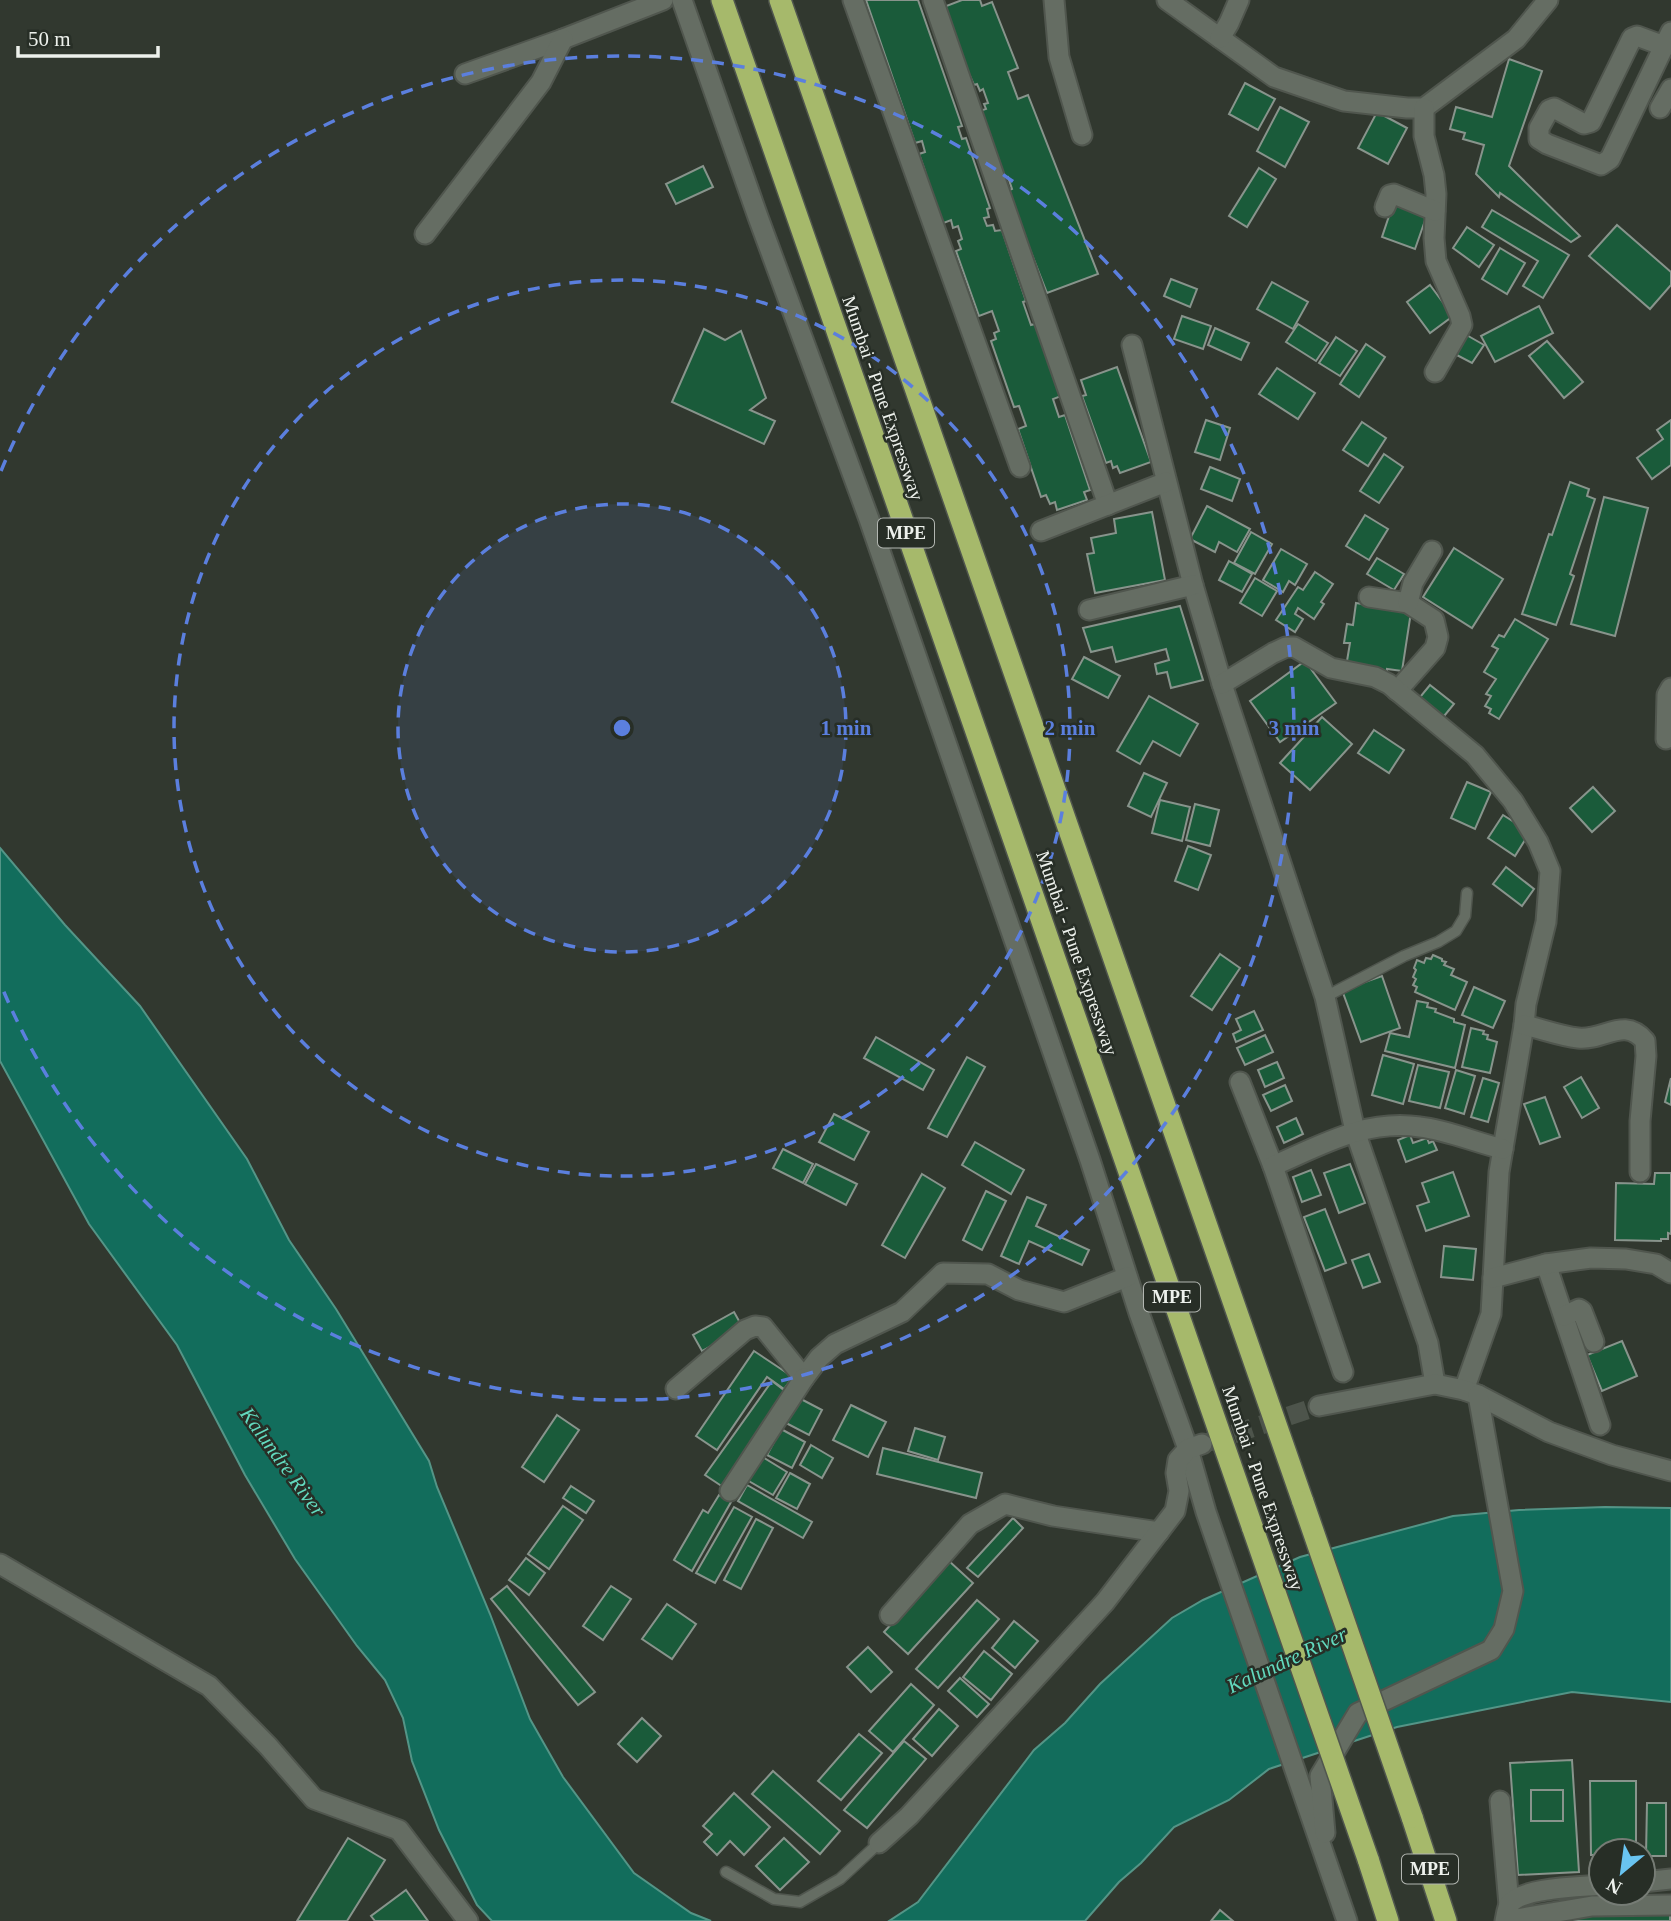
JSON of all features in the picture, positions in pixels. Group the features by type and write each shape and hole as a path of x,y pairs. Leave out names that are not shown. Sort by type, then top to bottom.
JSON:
{"highway":[{"name":"Mumbai - Pune Expressway","path":"722,0 1388,1921"},
{"name":"Mumbai - Pune Expressway","path":"780,0 1303,1502 1446,1921"}],"street":[{"path":"465,74 663,0"},
{"path":"682,0 869,519 1085,1146 1127,1277 1195,1446 1206,1511 1347,1921"},
{"path":"853,0 1020,467"},
{"path":"933,0 1108,505"},
{"path":"1054,0 1059,57 1082,135"},
{"path":"1167,0 1274,77 1344,101 1407,108 1424,108 1516,39 1548,0"},
{"path":"1220,38 1239,0"},
{"path":"1637,36 1668,39 1610,159 1601,165 1539,139 1539,128 1549,110 1554,108 1584,124 1591,122 1632,38 1637,36"},
{"path":"425,234 541,82 564,39"},
{"path":"1660,108 1671,89"},
{"path":"1424,108 1424,136 1435,184 1436,261 1462,325 1435,372"},
{"path":"1385,207 1390,195 1394,194 1435,211"},
{"path":"1132,345 1193,585 1222,684 1325,997 1355,1130 1428,1343 1435,1384"},
{"path":"1041,531 1166,482"},
{"path":"1408,603 1413,583 1432,551"},
{"path":"1089,610 1193,585"},
{"path":"1369,597 1408,603 1434,620 1438,637 1435,648 1397,691"},
{"path":"1222,684 1286,647 1294,647 1331,668 1375,677 1389,684 1475,755 1513,801 1538,842 1550,871 1546,922 1526,1004 1499,1172 1491,1314 1471,1392 1513,1591 1504,1629 1491,1650 1358,1713 1320,1776 1328,1865"},
{"path":"1666,739 1667,695 1671,688"},
{"path":"1524,1025 1579,1038 1594,1037 1620,1029 1631,1030 1645,1041 1640,1172"},
{"path":"1240,1082 1343,1372"},
{"path":"1272,1166 1355,1130 1397,1125 1423,1127 1503,1149"},
{"path":"1493,1278 1546,1264 1591,1258 1626,1259 1656,1264 1671,1273"},
{"path":"1546,1264 1600,1424"},
{"path":"730,1492 819,1358 835,1344 902,1312 943,1273 988,1274 1019,1290 1064,1302 1127,1277"},
{"path":"1564,1316 1583,1311 1594,1342"},
{"path":"676,1390 745,1330 755,1326 763,1327 804,1378"},
{"path":"1319,1406 1435,1384 1471,1392 1549,1432 1612,1455 1671,1471"},
{"path":"880,1843 1105,1602 1175,1511 1179,1491 1176,1472 1178,1461 1195,1446"},
{"path":"890,1615 970,1524 1005,1504 1053,1516 1159,1532"},
{"path":"0,1563 209,1686 268,1746 314,1799 399,1830 468,1921"},
{"path":"1500,1801 1509,1905 1505,1921 1592,1906 1671,1905"},
{"path":"1509,1905 1521,1895 1587,1886"}],"lane":[{"path":"1325,997 1404,956 1438,942 1456,930 1465,916 1467,893"},
{"path":"726,1872 774,1899 800,1902 840,1880 880,1843"}],"water":[{"name":"Kalundre River","path":"0,848 65,925 140,1006 247,1159 289,1240 336,1309 429,1461 530,1719 563,1777 634,1873 691,1913 711,1921 492,1921 477,1905 439,1830 412,1761 403,1718 385,1680 357,1646 295,1559 245,1475 177,1345 89,1224 0,1061"},
{"name":"Kalundre River","path":"1605,1507 1671,1508 1671,1702 1572,1692 1397,1727 1269,1769 1229,1800 1174,1827 1141,1863 1119,1882 1085,1921 889,1921 918,1902 1034,1750 1172,1618 1203,1600 1300,1557 1453,1516"}],"building":[{"path":"866,0 918,0 962,126 958,127 962,139 966,138 990,208 987,209 989,217 984,218 987,226 993,225 995,231 1002,230 1026,301 1023,302 1031,325 1039,323 1064,395 1053,399 1059,417 1065,415 1090,490 1084,492 1087,500 1057,510 1055,502 1050,504 1046,495 1041,497 1018,429 1026,426 1019,406 1014,407 991,341 996,339 994,333 999,331 992,311 979,316 956,251 961,249 958,241 962,239 958,226 953,228 951,220 941,224 923,172 925,171 919,154 925,152 922,141 915,143"},
{"path":"962,0 980,0 982,6 992,2 1018,68 1008,72 1018,99 1028,95 1098,274 1047,293 1007,191 1012,189 1008,177 1003,179 977,112 986,109 984,104 988,103 983,89 980,91 977,84 974,85 970,76 968,77 941,8"},
{"path":"1509,59 1542,71 1509,166 1580,236 1571,242 1500,193 1499,197 1476,174 1484,145 1463,139 1465,133 1450,129 1456,107 1492,117"},
{"path":"1245,83 1275,99 1258,130 1229,114"},
{"path":"1280,107 1309,122 1285,167 1257,151"},
{"path":"1377,112 1407,128 1388,164 1358,148"},
{"path":"703,166 713,187 676,204 666,184"},
{"path":"1259,168 1276,179 1247,227 1229,216"},
{"path":"1394,201 1428,212 1415,249 1382,237"},
{"path":"1492,210 1569,255 1543,298 1523,286 1538,261 1482,227"},
{"path":"1617,225 1671,272 1671,285 1650,309 1589,256"},
{"path":"1467,227 1494,245 1479,267 1453,248"},
{"path":"1500,248 1525,263 1507,294 1482,279"},
{"path":"1171,279 1197,289 1190,307 1164,296"},
{"path":"1272,282 1308,302 1293,329 1257,309"},
{"path":"1430,285 1453,316 1430,333 1407,302"},
{"path":"1539,306 1553,333 1495,362 1481,336"},
{"path":"1182,316 1211,326 1203,349 1174,339"},
{"path":"1298,324 1328,343 1316,361 1286,342"},
{"path":"1215,328 1249,343 1241,360 1208,345"},
{"path":"704,329 725,340 741,331 766,398 750,410 775,421 764,444 672,402"},
{"path":"1463,333 1484,345 1472,363 1451,352"},
{"path":"1336,337 1357,351 1340,376 1319,363"},
{"path":"1547,341 1583,382 1564,398 1529,356"},
{"path":"1366,344 1385,357 1359,397 1340,384"},
{"path":"1117,367 1151,462 1120,473 1117,466 1113,468 1111,461 1106,463 1082,396 1086,395 1081,380"},
{"path":"1277,368 1315,393 1298,419 1259,394"},
{"path":"1206,420 1230,428 1220,460 1195,452"},
{"path":"1671,420 1671,465 1652,479 1637,458 1663,439 1657,430"},
{"path":"1362,422 1386,438 1368,466 1343,450"},
{"path":"1384,454 1403,467 1379,503 1360,491"},
{"path":"1210,467 1240,479 1232,501 1201,489"},
{"path":"1570,482 1589,489 1587,496 1595,499 1570,574 1574,576 1556,625 1522,614"},
{"path":"1604,497 1648,508 1615,636 1571,624"},
{"path":"1207,506 1250,529 1237,552 1219,542 1215,552 1190,539"},
{"path":"1152,512 1165,580 1095,593 1087,554 1094,553 1091,538 1116,533 1114,519"},
{"path":"1365,515 1388,529 1369,560 1346,546"},
{"path":"1251,532 1272,544 1255,574 1234,563"},
{"path":"1454,548 1503,579 1472,628 1423,597"},
{"path":"1281,549 1307,564 1295,585 1289,581 1283,592 1263,580"},
{"path":"1377,558 1404,574 1394,590 1367,574"},
{"path":"1229,561 1252,574 1242,592 1219,580"},
{"path":"1315,572 1333,584 1314,619 1298,608 1295,614 1303,619 1295,632 1276,620 1298,587 1303,590"},
{"path":"1255,578 1277,591 1262,616 1240,603"},
{"path":"1356,603 1411,612 1402,671 1387,669 1387,673 1346,667 1350,643 1344,643 1347,624 1353,625"},
{"path":"1180,606 1203,680 1171,688 1167,672 1157,674 1155,664 1169,660 1166,649 1116,662 1112,647 1091,652 1083,628"},
{"path":"1515,619 1548,639 1499,719 1489,713 1491,709 1485,706 1491,696 1486,694 1496,679 1484,672 1498,649 1492,646 1499,635 1504,637"},
{"path":"1084,657 1120,676 1108,698 1072,679"},
{"path":"1305,661 1336,703 1280,742 1250,701"},
{"path":"1430,685 1454,704 1440,721 1416,702"},
{"path":"1149,696 1198,724 1180,756 1153,741 1140,764 1117,751"},
{"path":"1322,717 1352,744 1310,790 1280,763"},
{"path":"1374,730 1404,750 1389,773 1358,753"},
{"path":"1144,773 1167,783 1151,817 1128,806"},
{"path":"1467,782 1491,792 1475,829 1451,818"},
{"path":"1593,787 1615,811 1592,832 1570,808"},
{"path":"1160,800 1190,807 1182,841 1152,833"},
{"path":"1195,804 1219,810 1210,846 1186,840"},
{"path":"1503,815 1530,832 1515,856 1488,838"},
{"path":"1188,846 1211,855 1198,890 1175,881"},
{"path":"1506,867 1534,889 1522,906 1493,884"},
{"path":"1220,954 1240,968 1212,1010 1191,996"},
{"path":"1433,955 1446,962 1444,965 1454,969 1451,975 1467,982 1455,1010 1415,992 1417,987 1413,985 1416,979 1413,977 1417,960 1424,963 1426,958 1431,959"},
{"path":"1382,976 1400,1028 1361,1042 1342,990"},
{"path":"1474,987 1505,1001 1493,1028 1462,1015"},
{"path":"1417,1001 1428,1003 1427,1007 1436,1009 1435,1012 1465,1025 1455,1068 1385,1051 1390,1033 1409,1037"},
{"path":"1254,1011 1263,1030 1236,1042 1233,1034 1241,1030 1236,1019"},
{"path":"1471,1028 1484,1031 1483,1034 1488,1035 1487,1039 1497,1042 1490,1073 1462,1067"},
{"path":"1265,1035 1273,1052 1245,1065 1237,1048"},
{"path":"876,1037 934,1070 923,1090 864,1058"},
{"path":"1383,1055 1414,1064 1403,1104 1372,1095"},
{"path":"967,1057 985,1067 947,1137 928,1128"},
{"path":"1277,1062 1284,1078 1265,1087 1258,1070"},
{"path":"1418,1065 1449,1072 1440,1108 1409,1101"},
{"path":"1456,1070 1475,1076 1464,1114 1445,1108"},
{"path":"1581,1077 1599,1108 1582,1118 1564,1087"},
{"path":"1483,1078 1499,1083 1488,1122 1471,1117"},
{"path":"1671,1078 1671,1105 1665,1102"},
{"path":"1285,1085 1292,1101 1271,1111 1263,1095"},
{"path":"1545,1097 1560,1137 1540,1144 1524,1104"},
{"path":"834,1114 869,1132 854,1160 819,1142"},
{"path":"1296,1118 1303,1134 1284,1143 1277,1127"},
{"path":"1410,1135 1413,1143 1427,1138 1429,1143 1433,1141 1437,1150 1406,1162 1398,1140"},
{"path":"975,1142 1024,1170 1011,1194 962,1165"},
{"path":"783,1149 813,1164 803,1183 773,1168"},
{"path":"816,1164 857,1184 846,1205 805,1184"},
{"path":"1350,1164 1365,1203 1339,1213 1324,1173"},
{"path":"1311,1170 1321,1195 1302,1202 1293,1177"},
{"path":"1453,1172 1469,1216 1426,1231 1417,1206 1429,1202 1422,1183"},
{"path":"1655,1173 1671,1173 1671,1234 1668,1233 1668,1239 1661,1241 1615,1240 1616,1183 1654,1184"},
{"path":"922,1174 945,1188 905,1258 882,1245"},
{"path":"986,1191 1006,1201 982,1250 963,1240"},
{"path":"1027,1197 1046,1205 1036,1226 1089,1250 1082,1265 1029,1241 1019,1264 1001,1256"},
{"path":"1325,1209 1346,1263 1325,1271 1304,1217"},
{"path":"1444,1246 1476,1249 1473,1280 1441,1277"},
{"path":"1369,1254 1380,1282 1363,1288 1352,1260"},
{"path":"734,1312 743,1328 702,1351 693,1335"},
{"path":"1622,1341 1637,1376 1602,1391 1587,1355"},
{"path":"754,1351 793,1377 784,1389 767,1377 717,1450 696,1436"},
{"path":"772,1381 789,1394 723,1487 705,1475"},
{"path":"799,1398 822,1410 809,1435 786,1423"},
{"path":"851,1405 886,1422 868,1457 833,1440"},
{"path":"557,1415 579,1430 544,1482 522,1467"},
{"path":"915,1428 945,1437 938,1460 908,1451"},
{"path":"781,1429 805,1442 792,1468 767,1455"},
{"path":"811,1445 833,1458 822,1478 800,1465"},
{"path":"883,1448 982,1473 976,1498 877,1474"},
{"path":"761,1456 787,1472 773,1495 747,1480"},
{"path":"790,1473 810,1484 797,1509 776,1498"},
{"path":"747,1485 812,1522 803,1538 738,1501"},
{"path":"571,1486 594,1501 586,1513 563,1498"},
{"path":"719,1495 731,1502 692,1571 674,1560 703,1510 708,1513"},
{"path":"563,1506 583,1520 549,1569 528,1554"},
{"path":"734,1507 752,1517 715,1583 696,1573"},
{"path":"1013,1518 1023,1528 978,1577 967,1568"},
{"path":"756,1519 773,1528 741,1589 724,1580"},
{"path":"526,1558 545,1573 529,1595 509,1580"},
{"path":"949,1561 973,1583 908,1654 884,1632"},
{"path":"507,1586 595,1692 578,1705 491,1599"},
{"path":"611,1586 631,1599 603,1640 583,1626"},
{"path":"977,1600 999,1619 938,1688 916,1669"},
{"path":"667,1604 696,1624 672,1659 642,1639"},
{"path":"1014,1621 1038,1641 1015,1668 992,1648"},
{"path":"868,1647 892,1672 871,1692 847,1667"},
{"path":"984,1651 1012,1674 991,1700 963,1677"},
{"path":"960,1678 989,1704 977,1717 948,1691"},
{"path":"911,1684 934,1705 893,1752 869,1731"},
{"path":"939,1709 958,1726 932,1756 913,1739"},
{"path":"642,1718 661,1736 637,1762 618,1744"},
{"path":"859,1734 882,1753 841,1800 818,1781"},
{"path":"904,1741 926,1759 867,1828 844,1810"},
{"path":"1572,1760 1579,1872 1518,1875 1510,1763"},
{"path":"773,1771 840,1831 820,1854 752,1794"},
{"path":"1590,1781 1636,1781 1636,1837 1591,1837"},
{"path":"1531,1790 1563,1790 1563,1821 1531,1821"},
{"path":"734,1793 770,1827 744,1855 730,1841 717,1855 704,1842 712,1834 703,1826"},
{"path":"1647,1803 1666,1803 1666,1856 1657,1856 1657,1837 1646,1837"},
{"path":"348,1838 385,1860 347,1921 297,1921"},
{"path":"784,1838 809,1862 780,1890 756,1866"},
{"path":"406,1890 428,1921 375,1921 371,1916"},
{"path":"1220,1910 1233,1921 1211,1921"},
{"path":"1670,1911 1670,1921 1561,1921 1585,1912"}],"tunnel":[{"path":"1206,1443 1319,1406"}]}
